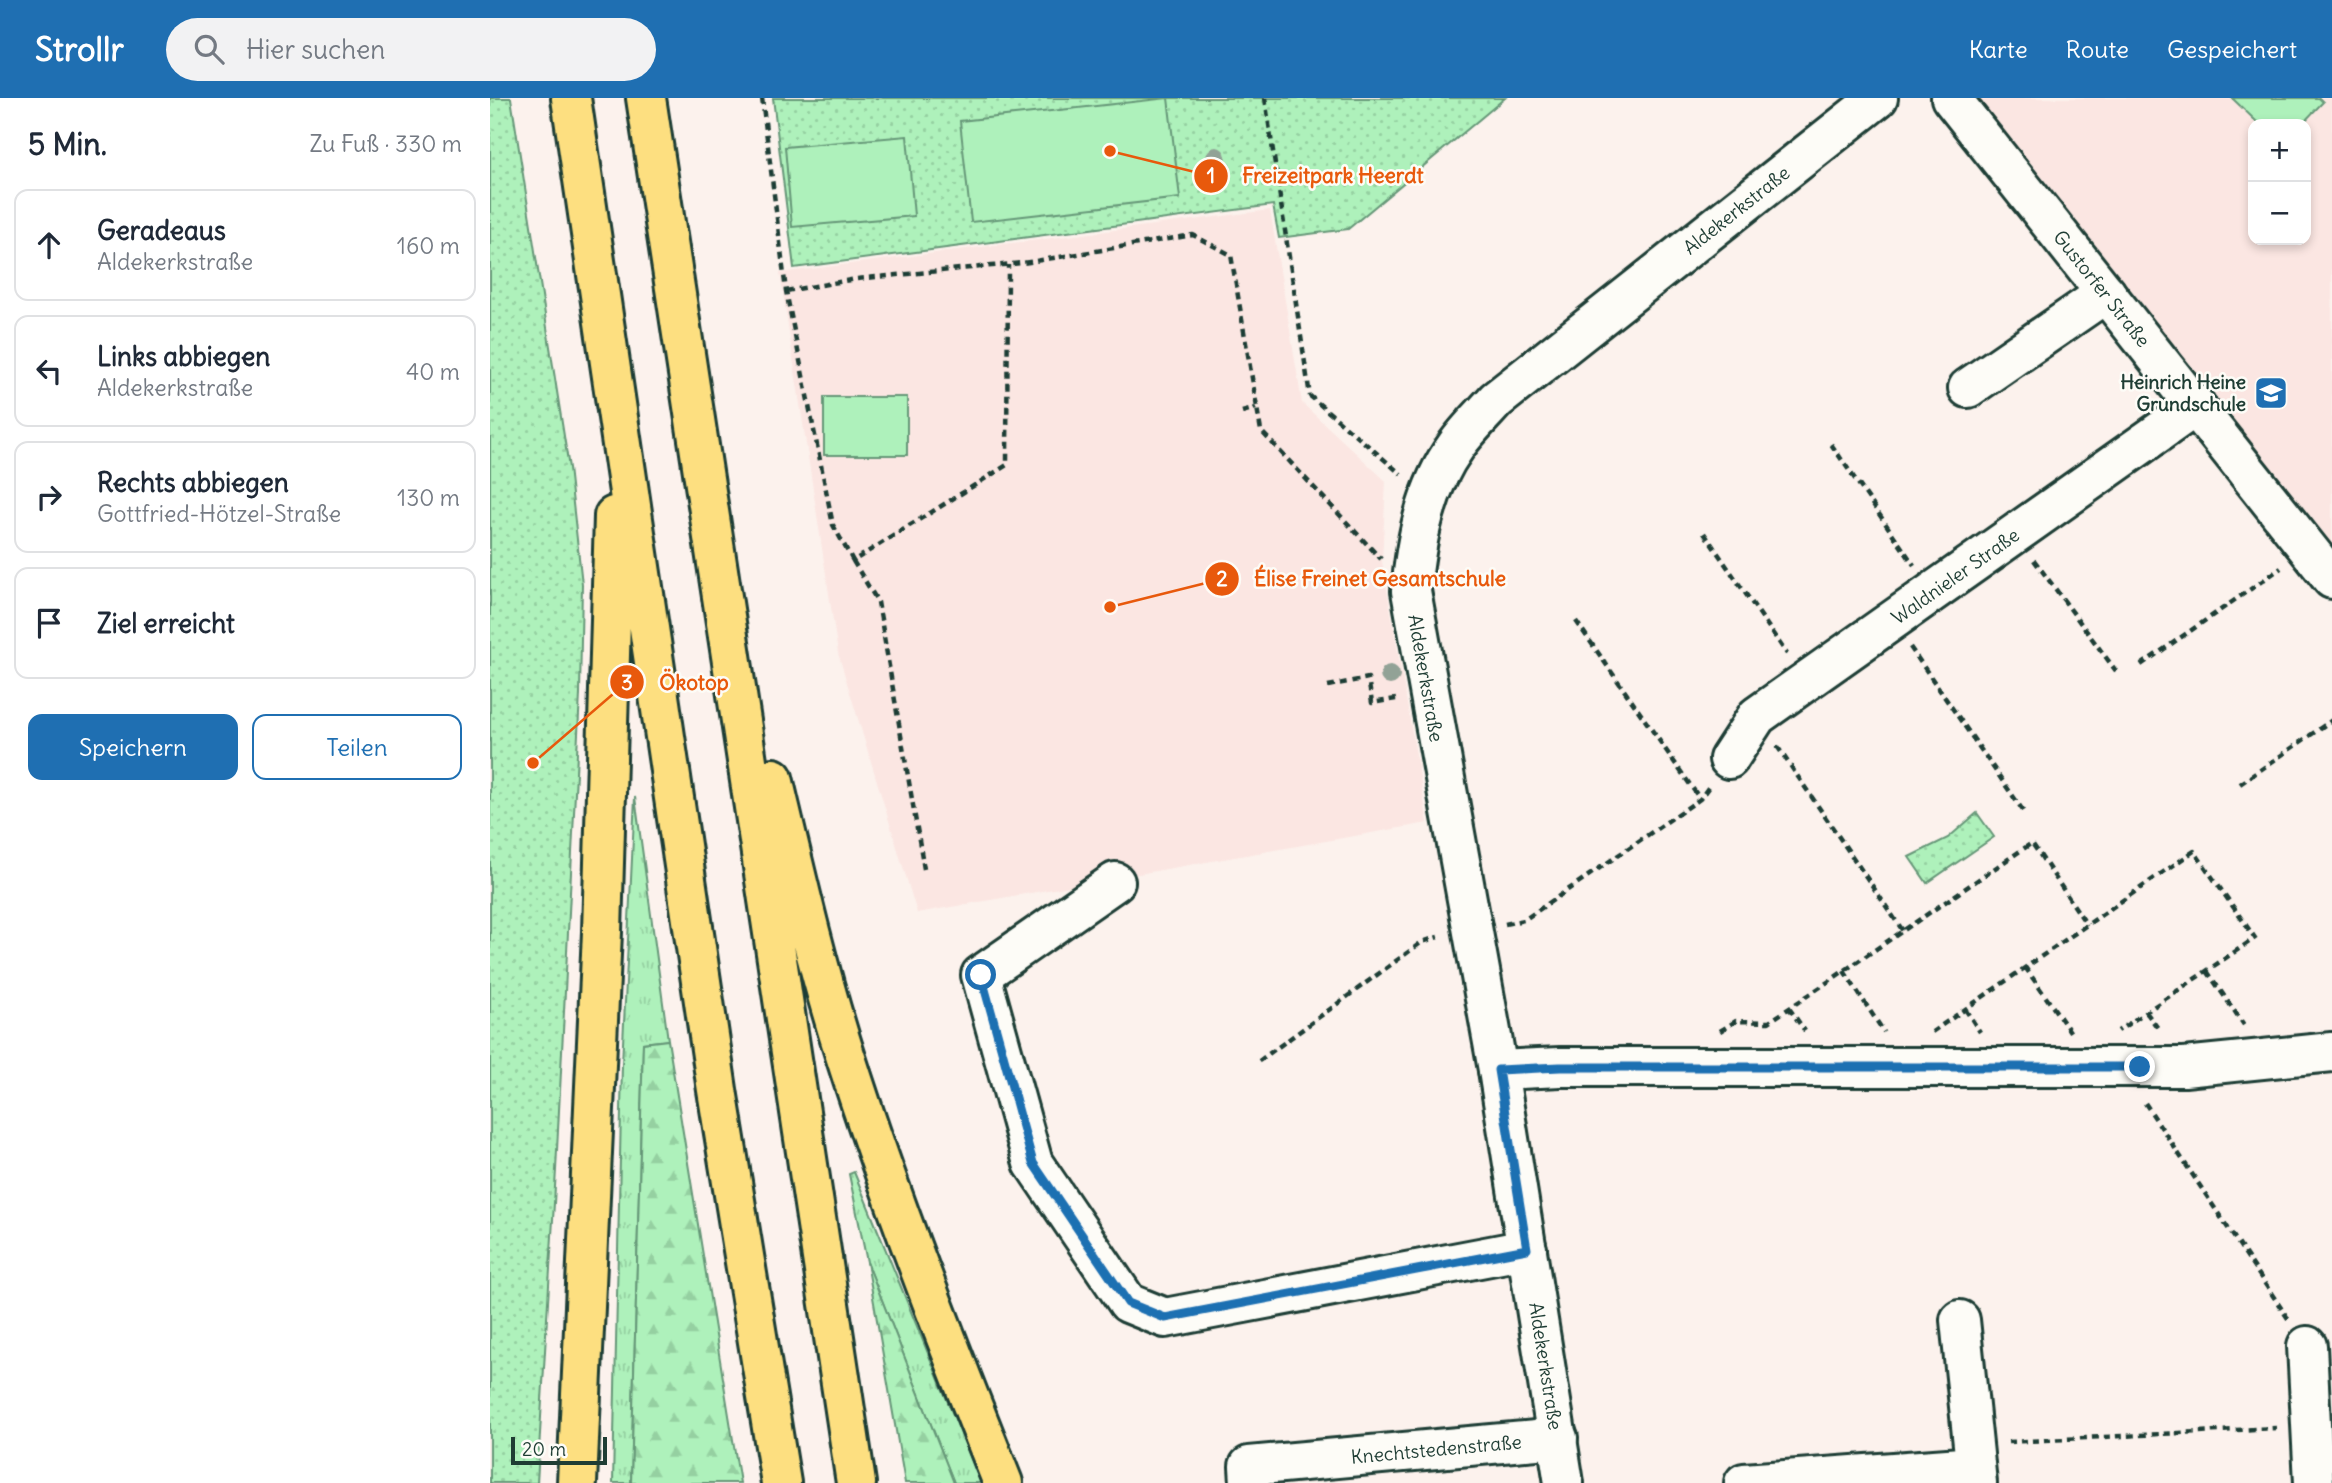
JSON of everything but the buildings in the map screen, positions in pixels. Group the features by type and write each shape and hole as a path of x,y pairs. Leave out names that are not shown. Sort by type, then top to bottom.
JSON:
{"highway":[{"path":"571,98 717,1090 781,1483"},
{"path":"646,98 718,548 793,1076 856,1483"},
{"path":"577,1483 603,905 616,395"},
{"path":"718,548 807,923 844,1054 938,1320 1003,1483"}],"street":[{"name":"Aldekerkstraße","path":"1564,1483 1498,1070 1411,591 1416,544 1428,497 1455,446 1496,401 1878,98"},
{"name":"Gustorfer Straße","path":"1951,98 2332,579"},
{"path":"1968,388 2106,293"},
{"name":"Waldnieler Straße","path":"1729,759 1757,716 2196,406"},
{"path":"1115,882 981,975 1033,1163 1128,1303 1165,1318 1527,1249"},
{"path":"1498,1070 1900,1061 2085,1060 2140,1067 2332,1052"},
{"path":"1744,1483 1975,1464 1960,1320"},
{"path":"2307,1346 2314,1483"},
{"name":"Knechtstedenstraße","path":"1250,1483 1249,1466 1558,1438"}],"path":[{"path":"762,98 786,291 833,525 878,602 924,869"},
{"path":"1265,98 1310,396 1428,497"},
{"path":"786,291 856,279 1008,265 1194,235 1231,255 1261,431 1411,591"},
{"path":"853,561 1007,465 1008,265"},
{"path":"1242,412 1256,408"},
{"path":"1831,444 1933,592"},
{"path":"1704,533 1806,681"},
{"path":"2016,534 2068,610 2116,671"},
{"path":"2141,666 2308,549"},
{"path":"1576,621 1700,800"},
{"path":"1892,621 2024,812"},
{"path":"1328,686 1367,678 1372,703 1428,693"},
{"path":"1757,716 1903,931"},
{"path":"2240,783 2332,720"},
{"path":"1259,1060 1422,943 1524,920 1700,800 1729,759"},
{"path":"1715,1035 1736,1021 1769,1022 2032,843 2087,925"},
{"path":"1844,971 1900,1061 2025,967 2194,850 2255,938 2085,1060 2025,967"},
{"path":"2207,971 2267,1059"},
{"path":"2140,1067 2146,1107 2307,1346"},
{"path":"1975,1464 2311,1426"}],"shaded area":[{"name":"Heinrich Heine Grundschule","path":"1976,98 2332,98 2332,547"},
{"path":"1270,210 1302,403 1386,481 1382,561 1428,823 917,913 838,653 780,273"}],"green space":[{"path":"490,98 511,98 569,468 582,584 580,694 537,1483 490,1483"},
{"path":"773,98 1505,98 1348,229 1279,238 1273,205 794,268"},
{"path":"1168,98 1180,198 971,222 960,121"},
{"path":"2232,98 2319,98 2323,102 2307,119 2254,119"},
{"path":"907,136 914,216 792,227 785,147"},
{"path":"824,397 907,397 907,455 824,455"},
{"path":"635,797 668,1040 643,1043 631,1483 613,1483 622,1064"},
{"path":"1977,813 1994,837 1927,883 1909,857 1948,838"},
{"path":"668,1040 740,1483 631,1483 643,1043"},
{"path":"854,1172 981,1483 954,1483 867,1262 849,1174"},
{"path":"867,1262 954,1483 905,1483"}],"place":[{"name":"Freizeitpark Heerdt","path":"1110,151"},
{"name":"Heinrich Heine Grundschule","path":"2271,393"},
{"name":"Élise Freinet Gesamtschule","path":"1110,607"},
{"name":"Ökotop","path":"533,763"}],"route":[{"path":"981,975 1033,1163 1128,1303 1165,1318 1527,1249 1498,1070 1560,1067 2140,1067"}]}
